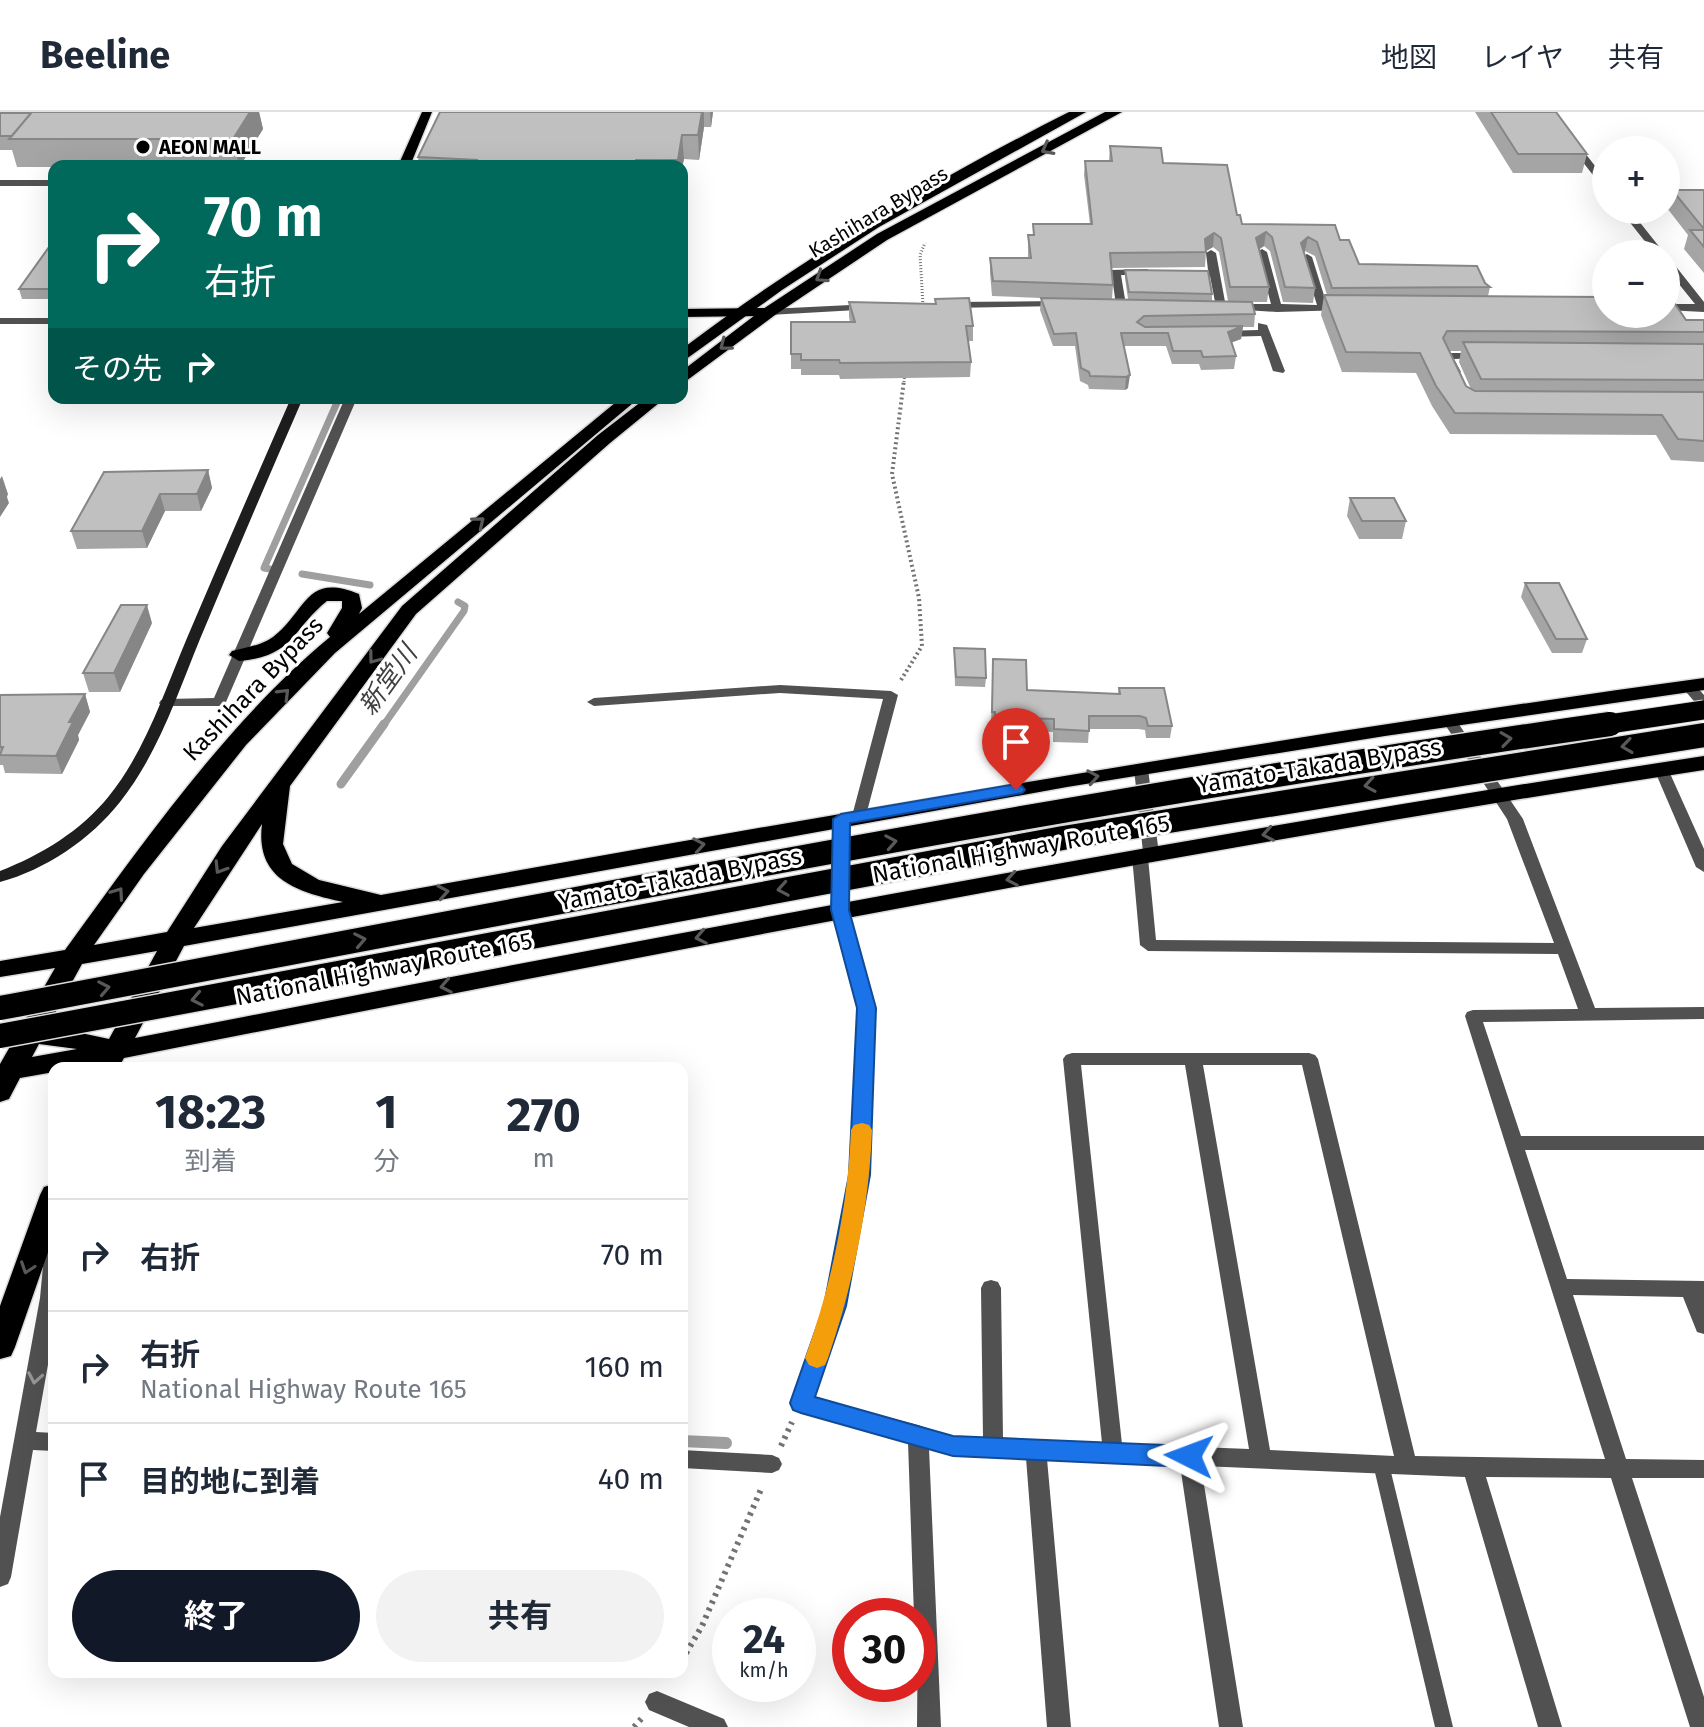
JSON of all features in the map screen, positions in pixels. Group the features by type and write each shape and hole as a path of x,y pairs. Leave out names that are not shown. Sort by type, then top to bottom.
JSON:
{"highway":[{"name":"Kashihara Bypass","path":"688,353 868,225 942,182 1079,112"},
{"name":"Kashihara Bypass","path":"688,374 769,312 882,237 1115,112"},
{"name":"Kashihara Bypass","path":"4,1079 73,957 136,869 238,740 328,649 624,404"},
{"path":"0,1036 64,1036 111,1059 174,941 230,851 409,610 604,439 649,404"},
{"path":"239,655 262,651 278,643 314,599 330,594 348,595 352,598 352,608 328,649"},
{"path":"0,966 174,941 851,818 1141,769 1696,685"},
{"name":"Yamato-Takada Bypass","path":"0,1008 643,886 1090,806 1342,764 1704,710"},
{"name":"Yamato-Takada Bypass","path":"0,1036 1108,829 1704,735"},
{"name":"National Highway Route 165","path":"111,1059 840,910 1500,794 1704,763"},
{"path":"279,785 272,842 274,856 282,867 293,876 327,890 360,897 401,900"},
{"name":"National Highway Route 165","path":"4,1079 48,1071"},
{"path":"0,1347 48,1212"}],"main road":[{"path":"407,160 427,112"},
{"path":"688,313 769,312"}],"street":[{"path":"1548,112 1592,168"},
{"path":"0,183 48,183"},
{"path":"1636,224 1649,240"},
{"path":"1262,252 1277,309"},
{"path":"1211,253 1221,307"},
{"path":"1307,257 1323,308"},
{"path":"1121,305 1115,272 1157,272"},
{"path":"1171,272 1214,273"},
{"path":"1680,279 1703,308"},
{"path":"923,305 1074,304"},
{"path":"1105,305 1135,306"},
{"path":"769,312 884,307"},
{"path":"1206,307 1355,308"},
{"path":"1680,307 1703,308"},
{"path":"1256,308 1279,371"},
{"path":"0,321 48,321"},
{"path":"1204,334 1265,333"},
{"path":"1459,380 1447,356 1493,356"},
{"path":"0,877 56,850 88,827 114,800 132,773 166,703 294,404"},
{"path":"166,703 219,702 348,404"},
{"path":"1696,685 1704,704"},
{"path":"594,702 780,689 891,695 851,818 840,910 867,1008 860,1175 835,1306 801,1403 953,1446 1473,1468 1704,1469"},
{"path":"1449,720 1515,819 1589,1015"},
{"path":"1141,769 1148,945 1562,949"},
{"path":"1661,769 1704,867"},
{"path":"1702,1727 1473,1016 1704,1013"},
{"path":"1113,1453 1072,1059 1309,1059 1407,1465"},
{"path":"1193,1059 1261,1459"},
{"path":"1515,1143 1704,1143"},
{"path":"1561,1287 1697,1289 1704,1326"},
{"path":"991,1288 993,1448"},
{"path":"0,1577 48,1309"},
{"path":"918,1434 929,1727"},
{"path":"24,1440 48,1442"},
{"path":"1036,1450 1059,1727"},
{"path":"1189,1456 1231,1727"},
{"path":"688,1459 772,1464"},
{"path":"1473,1468 1550,1727"},
{"path":"657,1702 716,1727"}],"lane":[{"path":"1381,1464 1444,1727"}],"path":[{"path":"923,305 920,255 925,243"},
{"path":"891,695 922,646 919,598 892,474 898,409 906,367"},
{"path":"688,1650 702,1626 801,1403"}],"building":[{"path":"32,112 250,112 233,139 9,139"},
{"path":"440,112 702,112 698,135 682,135 678,160 418,157"},
{"path":"1491,112 1556,112 1587,154 1518,154"},
{"path":"0,113 31,113 12,136 0,136"},
{"path":"1110,146 1161,148 1163,163 1227,165 1237,215 1240,215 1242,224 1335,225 1340,240 1349,240 1359,264 1477,266 1490,287 1332,288 1317,242 1308,237 1301,243 1315,288 1285,287 1272,237 1266,232 1256,238 1269,287 1230,287 1221,238 1214,233 1205,239 1206,252 1110,253 1113,285 993,281 990,258 1031,258 1028,235 1034,235 1033,224 1092,224 1085,161 1112,161"},
{"path":"1680,190 1704,190 1704,229 1680,200"},
{"path":"1690,230 1704,230 1704,247"},
{"path":"48,248 48,289 19,289"},
{"path":"1125,270 1208,271 1212,294 1129,292"},
{"path":"1324,295 1592,297 1592,328 1680,328 1680,311 1686,320 1704,320 1704,332 1447,331 1443,338 1466,386 1475,391 1704,392 1704,441 1678,439 1662,415 1455,413 1436,386 1420,353 1346,352"},
{"path":"969,298 973,326 966,326 971,362 840,363 839,360 801,360 801,354 791,354 791,322 855,322 849,302 936,304 935,299"},
{"path":"1041,298 1252,302 1255,314 1144,316 1137,322 1145,327 1243,326 1228,332 1236,356 1203,357 1201,351 1173,351 1168,333 1121,333 1130,375 1090,376 1081,368 1076,333 1054,334"},
{"path":"1463,342 1704,344 1704,380 1481,379"},
{"path":"208,470 197,494 160,494 142,531 71,531 104,472"},
{"path":"1350,498 1394,498 1406,521 1362,521"},
{"path":"1525,583 1559,583 1587,639 1556,639"},
{"path":"121,605 147,605 114,673 83,673"},
{"path":"954,648 985,649 986,678 956,677"},
{"path":"993,659 1026,660 1027,690 1120,694 1119,688 1164,688 1172,726 1148,726 1146,718 1140,716 1089,716 1089,731 1054,729 1054,719 995,717 995,712 992,712"},
{"path":"85,694 69,722 73,722 56,756 0,755 3,747 0,747 0,695"}],"waterway":[{"name":"新堂川","path":"270,569 264,568 336,404"},
{"name":"新堂川","path":"302,574 370,585"},
{"name":"新堂川","path":"383,726 464,611 465,606 458,602"},
{"name":"新堂川","path":"341,784 384,724"},
{"name":"新堂川","path":"688,1441 726,1443"}],"slow traffic":[{"path":"817,1358 835,1306 860,1175 862,1130"}],"place":[{"name":"AEON MALL","path":"143,147"}],"route":[{"path":"1016,790 841,819 840,910 867,1008 860,1175 835,1306 801,1403 953,1446 1189,1456"}]}
